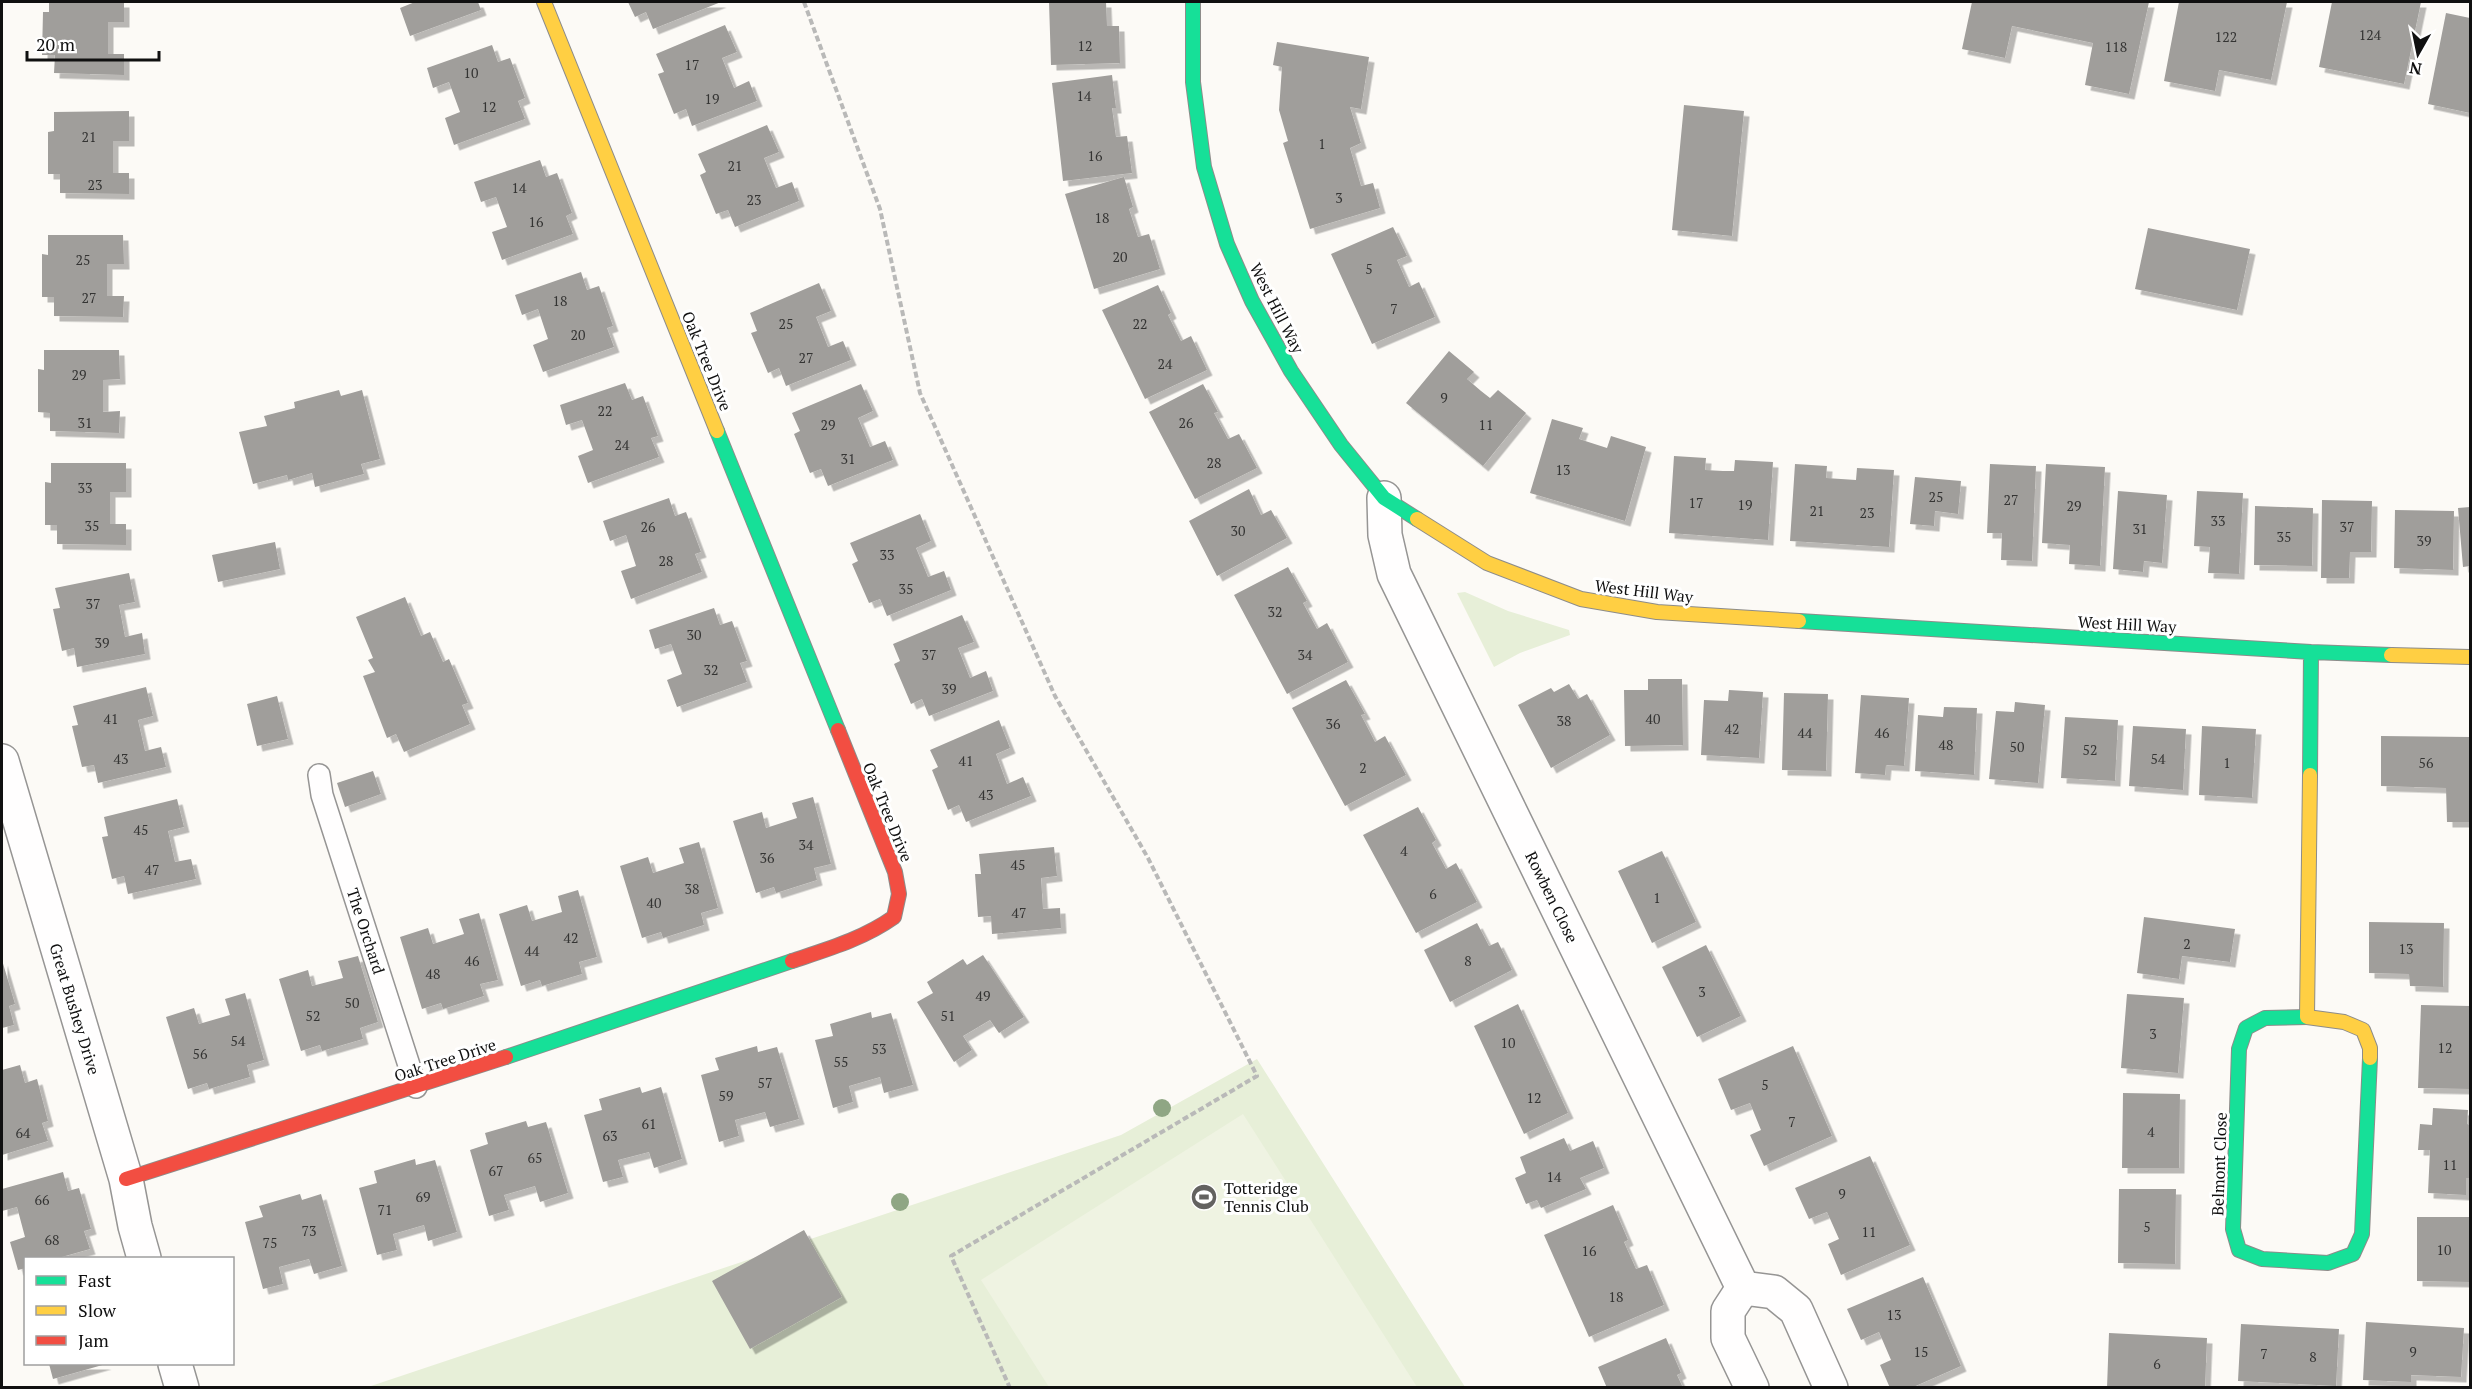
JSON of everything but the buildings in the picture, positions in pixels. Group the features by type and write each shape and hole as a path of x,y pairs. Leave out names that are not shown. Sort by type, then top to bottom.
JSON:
{"street":[{"name":"Oak Tree Drive","path":"126,1179 416,1087 858,939 894,917 898,894 895,872 544,2"},
{"name":"West Hill Way","path":"1193,2 1193,82 1204,167 1227,244 1252,301 1291,372 1341,445 1384,498 1487,563 1581,599 1657,612 2310,652 2470,657"},
{"name":"Rowben Close","path":"1384,498 1385,535 1394,574 1743,1288"},
{"path":"2307,1017 2310,652"},
{"name":"Great Bushey Drive","path":"2,760 126,1179 144,1257"},
{"name":"Belmont Close","path":"2307,1017 2344,1022 2362,1030 2370,1048 2362,1234 2353,1254 2328,1263 2262,1259 2239,1250 2233,1230 2239,1049 2246,1028 2265,1018 2307,1017"},
{"path":"1752,1388 1728,1338 1728,1311 1743,1288 1774,1292 1796,1310 1831,1388"},
{"path":"175,1365 182,1388"}],"lane":[{"name":"The Orchard","path":"319,775 322,795 416,1087"}],"path":[{"path":"804,2 880,209 920,393 1055,696 1148,858 1257,1076 951,1256 1010,1388"}],"green space":[{"path":"1465,592 1508,611 1569,630 1570,635 1520,653 1494,667 1457,593"},
{"path":"1257,1059 1465,1387 365,1388 1121,1135"},
{"name":"Totteridge Tennis Club","path":"1243,1114 1417,1387 1049,1387 981,1280"}],"traffic: fast":[{"path":"1193,2 1193,82 1204,167 1227,244 1252,301 1291,371 1341,445 1384,498 1417,519"},
{"path":"717,431 838,730"},
{"path":"1799,621 2391,655"},
{"path":"2310,775 2311,652"},
{"path":"506,1057 792,961"},
{"path":"2307,1017 2265,1018 2246,1028 2239,1049 2233,1229 2239,1250 2262,1259 2328,1263 2353,1254 2362,1234 2370,1058"}],"traffic: slow":[{"path":"544,2 717,431"},
{"path":"1417,519 1487,563 1581,599 1657,612 1799,621"},
{"path":"2391,655 2470,657"},
{"path":"2310,775 2307,1017 2344,1022 2363,1030 2370,1048 2370,1058"}],"traffic: jam":[{"path":"792,961 845,943 882,925 894,917 899,894 895,872 838,730"},
{"path":"126,1179 506,1057"}],"place":[{"name":"Totteridge Tennis Club","path":"1204,1197"}]}
